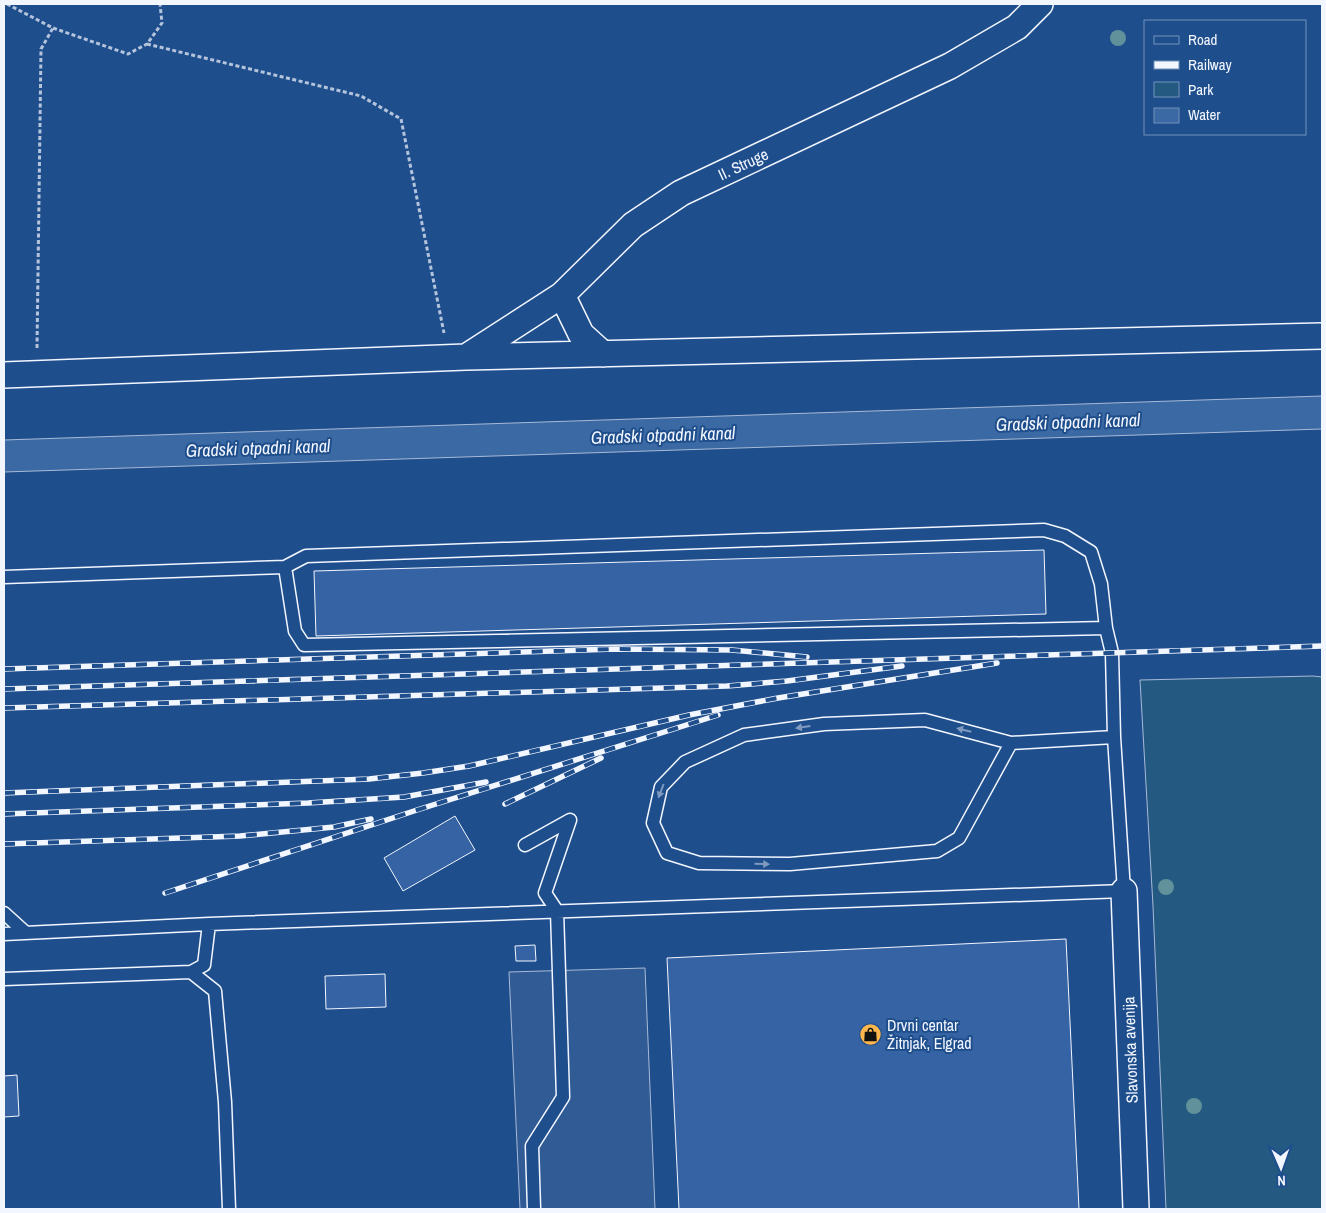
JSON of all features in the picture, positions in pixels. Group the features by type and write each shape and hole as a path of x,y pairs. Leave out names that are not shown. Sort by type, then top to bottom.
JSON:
{"street":[{"name":"II. Struge","path":"458,358 562,295 633,225 681,193 950,66 1017,27 1040,4"},
{"path":"562,295 581,334 603,354"},
{"path":"4,375 458,358 1322,336"},
{"name":"Slavonska avenija","path":"1124,891 1136,1209"}],"lane":[{"path":"4,577 285,567 306,556 1044,530 1065,536 1091,552 1101,584 1106,628 1112,653 1114,737 1124,891 208,924 4,934"},
{"path":"285,567 295,631 304,645 1106,628"},
{"path":"1011,742 959,838 937,852 790,864 699,863 667,853 653,823 661,787 685,762 744,735 824,724 925,720 1011,742 1114,737"},
{"path":"526,845 570,820 545,893 557,911 563,1097 532,1146 534,1209"},
{"path":"4,914 26,933"},
{"path":"4,979 191,972 204,965 208,924"},
{"path":"191,972 215,991 225,1102 230,1209"}],"path":[{"path":"7,4 52,28 128,54 147,44 162,23 160,4"},
{"path":"37,374 42,49 52,28"},
{"path":"147,44 361,96 400,118 434,288 458,358"}],"green space":[{"path":"1322,677 1322,1209 1166,1209 1153,906 1140,680"}],"shaded area":[{"path":"645,968 655,1209 520,1209 509,972"}],"water":[{"name":"Gradski otpadni kanal","path":"1322,396 1322,429 4,472 4,440"}],"building":[{"path":"1044,550 1046,614 316,636 314,571"},
{"path":"455,816 475,850 403,891 384,858"},
{"name":"Drvni centar Žitnjak, Elgrad","path":"1066,939 1079,1209 679,1209 667,958"},
{"path":"535,945 536,961 516,961 515,946"},
{"path":"385,974 386,1007 326,1009 325,976"},
{"path":"17,1075 19,1116 4,1117 4,1076"}],"railway":[{"path":"4,689 1322,646"},
{"path":"4,669 615,649 732,650 807,657"},
{"path":"4,793 369,779 423,773 469,766 689,715 778,698 997,663"},
{"path":"4,708 727,686 787,681 902,666"},
{"path":"165,893 417,810 718,715"},
{"path":"505,804 601,758"},
{"path":"4,814 308,803 404,797 486,782"},
{"path":"4,844 240,836 334,827 371,819"}],"place":[{"name":"Drvni centar Žitnjak, Elgrad","path":"871,1034"}]}
